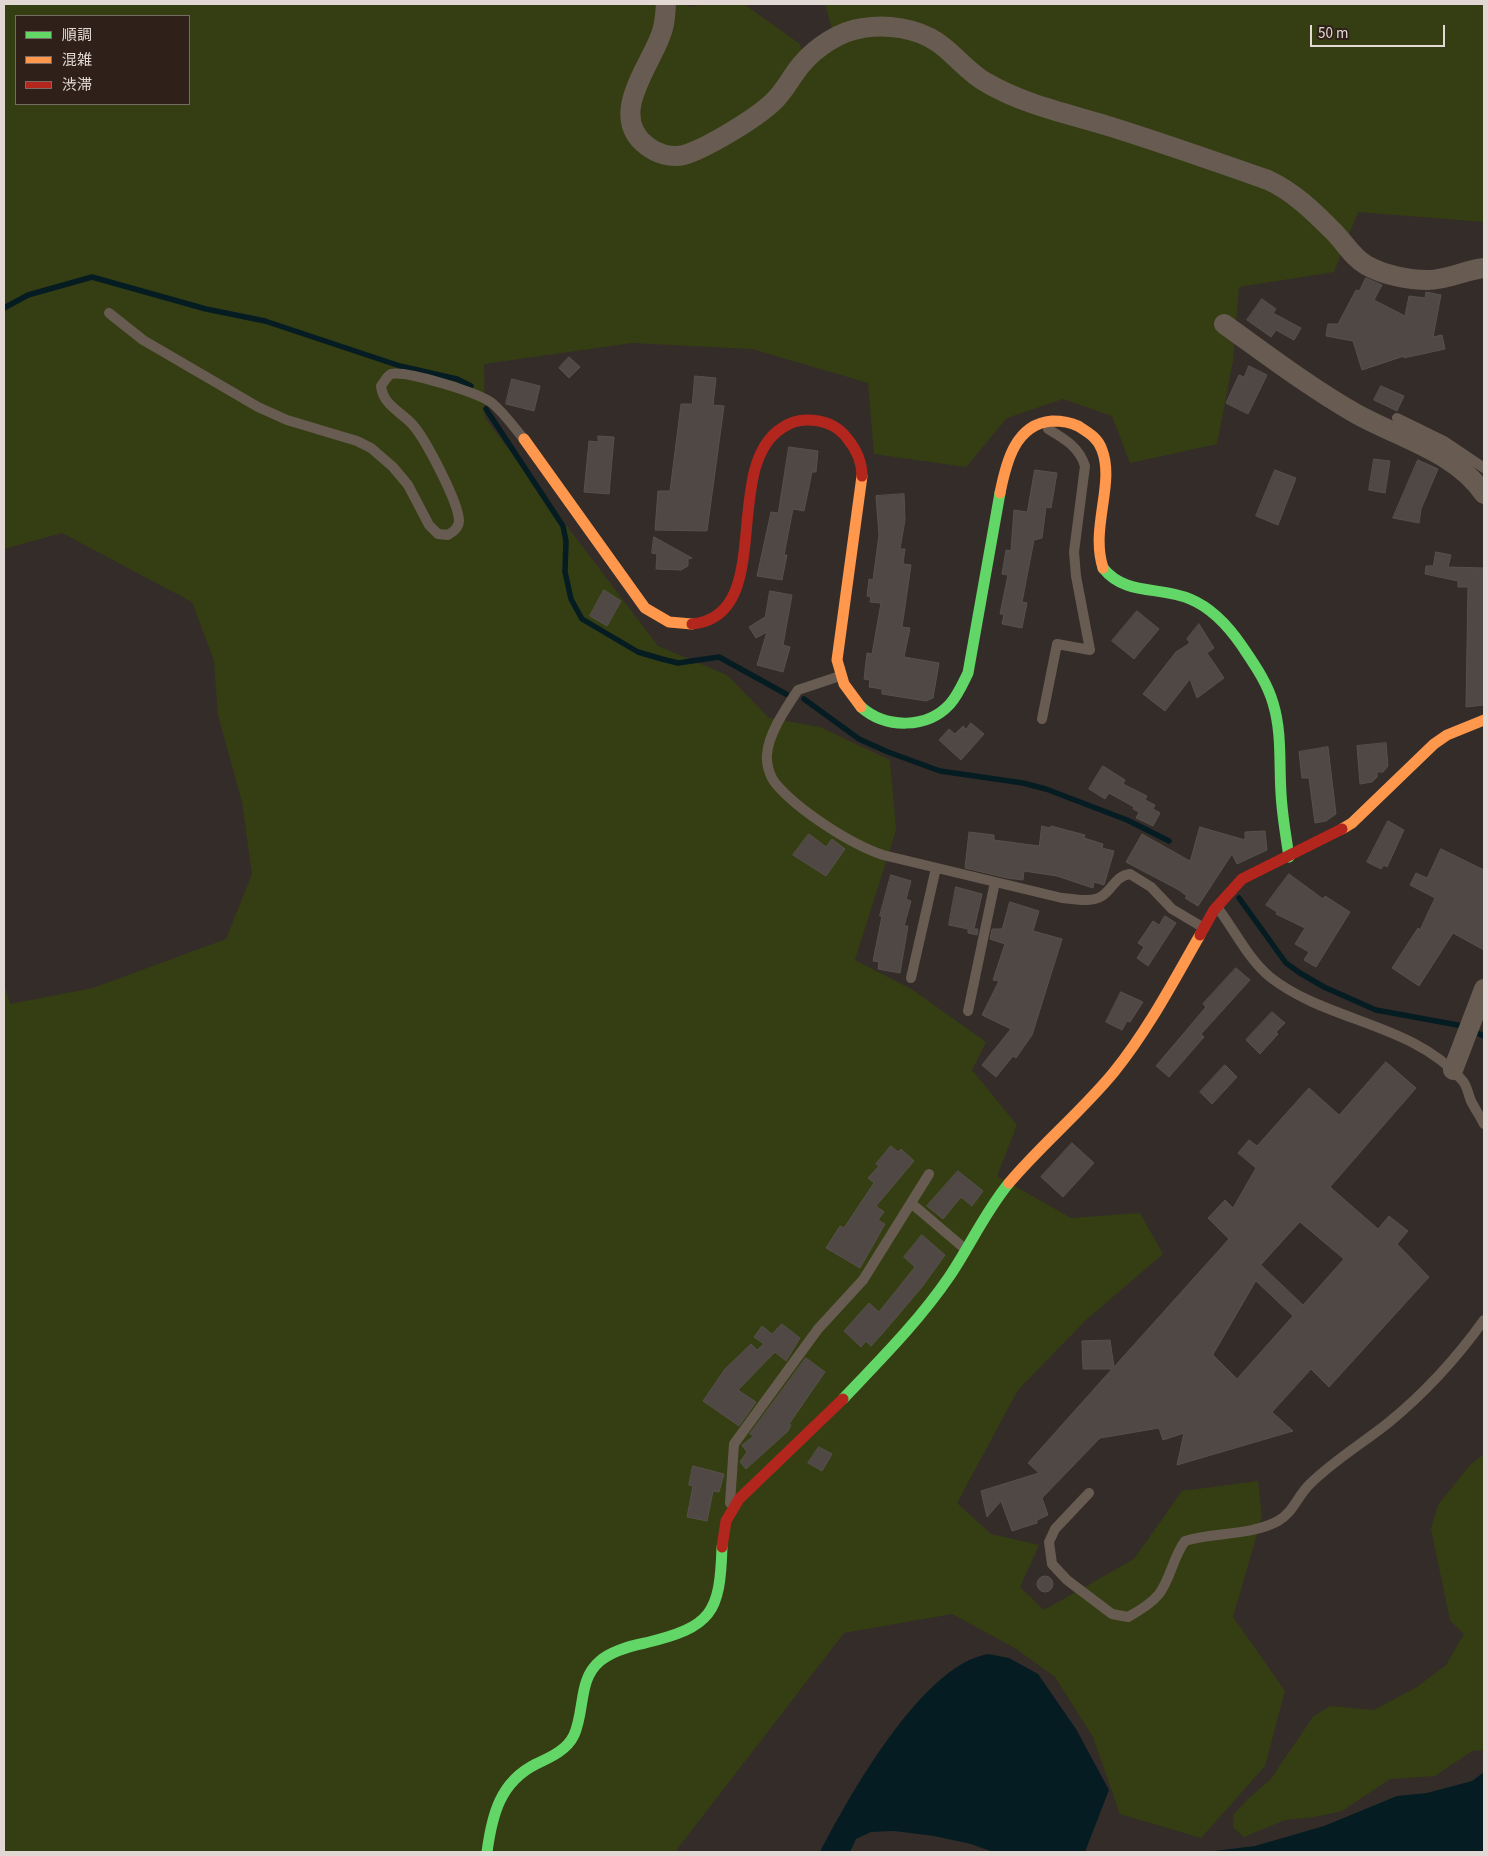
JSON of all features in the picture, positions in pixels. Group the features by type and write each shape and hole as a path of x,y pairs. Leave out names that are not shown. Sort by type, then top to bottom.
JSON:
{"street":[{"path":"666,4 665,22 660,38 635,85 631,119 636,135 647,146 662,155 684,155 756,116 788,86 801,64 831,39 847,30 880,26 899,28 938,43 986,83 1020,99 1136,135 1268,180 1284,188 1335,233 1364,264 1376,270 1428,280 1450,277 1484,268"},
{"path":"1224,324 1354,413 1446,459 1475,482 1484,494"},
{"path":"524,439 645,608 656,618 685,626 701,624 720,616 734,599 744,551 753,470 764,445 784,426 803,418 818,419 832,424 848,437 855,449 862,470 861,490 837,660 840,676 848,694 857,704 892,723 904,724 915,722 940,712 953,700 968,673 1005,466 1019,439 1038,424 1058,421 1076,424 1095,439 1104,456 1105,478 1098,544 1099,561 1103,570 1114,580 1127,586 1184,596 1218,616 1234,634 1264,678 1278,726 1281,796 1289,857"},
{"path":"488,1852 495,1808 512,1781 520,1773 567,1746 574,1734 583,1694 598,1663 629,1648 670,1637 693,1627 706,1616 715,1604 721,1582 721,1538 732,1508 891,1347 929,1304 956,1268 997,1198 1127,1055 1217,906 1228,892 1242,880 1332,836 1352,823 1434,744 1447,735 1484,720"},
{"path":"1453,1070 1484,989"}],"lane":[{"path":"109,313 143,340 258,407 288,420 357,440 371,448 393,467 408,485 429,525 438,534 448,535 456,530 459,521 453,500 424,440 412,424 385,400 381,386 386,379 391,374 403,374 470,392 490,402 501,411 524,439"},
{"path":"1397,418 1444,441 1484,468"},
{"path":"1038,424 1074,446 1082,456 1085,466 1074,552 1076,576 1090,650 1057,644 1042,719"},
{"path":"840,676 810,684 798,690 768,748 766,757 774,782 805,809 866,850 1062,898 1085,900 1102,896 1113,883 1130,874 1151,887 1172,909 1204,928"},
{"path":"911,978 936,868"},
{"path":"968,1011 995,882"},
{"path":"1217,906 1264,972 1283,986 1326,1009 1414,1044 1437,1057 1453,1070 1464,1082 1471,1101 1484,1124"},
{"path":"732,1508 729,1500 734,1444 818,1329 863,1280 929,1174"},
{"path":"911,1203 965,1250"},
{"path":"1088,1493 1055,1529 1049,1542 1052,1564 1067,1580 1112,1614 1128,1617 1146,1606 1159,1593 1176,1552 1185,1541 1256,1529 1278,1520 1290,1511 1310,1484 1388,1423 1434,1382 1460,1354 1484,1320"}],"green space":[{"path":"4,4 685,4 690,7 703,4 744,4 800,44 805,65 837,47 825,4 1484,4 1484,222 1358,212 1334,272 1239,287 1233,361 1217,444 1130,463 1112,416 1063,399 1007,418 966,467 874,454 868,383 752,349 632,343 484,364 485,418 658,646 727,675 769,718 820,727 890,760 896,830 855,960 913,990 986,1042 972,1070 1017,1125 997,1176 1071,1218 1140,1213 1163,1254 1086,1320 1018,1390 957,1503 991,1534 1039,1545 1020,1587 1044,1610 1134,1559 1182,1491 1258,1481 1262,1517 1233,1617 1285,1691 1265,1766 1201,1838 1120,1814 1093,1737 1055,1677 1015,1648 952,1614 844,1633 675,1852 4,1852 4,983 10,1004 93,988 226,939 252,874 242,802 218,715 214,661 192,602 62,533 4,549"},
{"path":"1484,1454 1484,1750 1472,1751 1435,1776 1390,1779 1342,1811 1314,1817 1285,1820 1244,1837 1233,1827 1234,1814 1270,1780 1313,1717 1330,1706 1374,1710 1417,1687 1446,1665 1464,1634 1450,1620 1431,1529 1438,1505 1470,1465"}],"water":[{"path":"988,1654 1009,1658 1038,1674 1076,1729 1109,1790 1085,1852 993,1852 971,1844 934,1836 894,1831 871,1832 856,1839 850,1852 820,1852 868,1768 913,1707 938,1682 963,1663"},
{"path":"1484,1772 1484,1852 1206,1852 1255,1846 1324,1826 1397,1796 1427,1793 1472,1781"}],"building":[{"path":"1366,278 1382,285 1374,300 1405,316 1409,296 1425,298 1426,292 1441,295 1433,337 1442,335 1445,349 1404,358 1404,356 1362,370 1353,341 1326,336 1328,324 1338,324 1356,290 1359,291"},
{"path":"1262,299 1276,309 1273,313 1301,328 1294,340 1276,330 1271,337 1247,320"},
{"path":"569,357 580,367 569,378 559,368"},
{"path":"1249,366 1267,375 1248,414 1226,403 1239,375 1244,377"},
{"path":"695,376 716,378 713,405 724,406 707,531 655,530 658,491 670,491 681,404 692,404"},
{"path":"512,379 540,386 534,411 506,404"},
{"path":"1381,386 1404,396 1397,411 1374,400"},
{"path":"598,436 614,437 609,494 584,492 589,441 598,442"},
{"path":"789,447 818,451 816,472 812,472 804,511 793,509 784,555 787,555 782,580 757,576 771,512 778,513"},
{"path":"1374,459 1390,461 1385,493 1369,490"},
{"path":"1418,460 1438,469 1421,509 1419,523 1393,518"},
{"path":"1035,470 1057,473 1051,508 1046,507 1042,538 1034,540 1022,602 1027,603 1022,628 1002,624 1004,614 1000,614 1008,575 1002,574 1006,550 1011,551 1014,510 1027,512"},
{"path":"1275,470 1296,478 1278,525 1256,516"},
{"path":"904,494 905,520 900,549 905,549 903,564 911,565 902,627 910,628 904,657 939,663 933,698 926,701 882,694 882,689 869,687 870,680 864,679 867,653 872,654 881,603 870,602 871,597 867,596 869,579 873,580 879,535 876,496"},
{"path":"654,537 692,558 688,559 688,566 681,570 656,569 657,554 652,553"},
{"path":"1436,552 1451,555 1448,567 1484,568 1484,705 1466,707 1468,587 1458,587 1458,581 1425,574 1426,566 1433,566"},
{"path":"604,590 621,601 607,626 590,616"},
{"path":"770,591 792,595 783,645 790,647 783,672 757,665 767,632 756,638 749,627 765,617"},
{"path":"1137,611 1159,629 1134,659 1112,641"},
{"path":"1199,624 1214,648 1207,653 1224,678 1197,698 1190,679 1165,711 1143,694 1176,652 1190,643 1187,639"},
{"path":"971,723 984,734 961,760 939,740 949,729 955,734 963,726 966,729"},
{"path":"1386,743 1388,766 1383,772 1377,772 1377,777 1372,782 1360,784 1357,746"},
{"path":"1328,747 1336,814 1326,821 1315,823 1309,778 1302,778 1299,752"},
{"path":"1103,766 1125,780 1123,784 1147,796 1145,800 1155,805 1153,809 1160,813 1153,826 1136,818 1139,812 1133,809 1134,807 1109,793 1105,799 1089,789"},
{"path":"1388,821 1404,830 1387,867 1384,865 1381,869 1367,862"},
{"path":"1042,826 1050,828 1051,826 1085,835 1084,838 1103,844 1102,848 1114,851 1104,885 1094,882 1093,888 1057,876 1024,871 1023,880 965,868 969,832 994,835 994,840 1039,846"},
{"path":"1200,827 1245,840 1245,832 1265,831 1267,850 1237,864 1232,854 1198,906 1185,898 1187,896 1179,890 1126,862 1142,834 1190,861"},
{"path":"809,834 826,847 832,839 845,849 826,876 793,855"},
{"path":"1441,849 1484,870 1484,950 1453,933 1419,986 1392,968 1418,928 1420,930 1435,898 1410,885 1416,873 1427,878"},
{"path":"1289,874 1323,899 1325,896 1350,912 1316,967 1304,960 1309,952 1295,944 1305,928 1276,914 1277,912 1266,905"},
{"path":"891,875 911,881 906,899 911,901 904,926 908,926 900,973 878,969 879,962 873,961 882,916 880,916"},
{"path":"956,887 982,894 974,929 978,929 977,935 968,933 968,929 949,925"},
{"path":"1010,902 1039,911 1033,931 1062,939 1032,1035 1016,1058 1013,1056 996,1077 982,1065 1011,1029 982,1015 999,981 993,980 1005,944 990,939 992,929 1002,929"},
{"path":"1165,916 1176,923 1148,966 1137,958 1144,947 1138,943 1153,921 1159,925"},
{"path":"1236,968 1250,980 1201,1034 1204,1037 1169,1077 1156,1066 1206,1007 1203,1004"},
{"path":"1121,992 1143,1002 1130,1022 1127,1021 1122,1030 1106,1022"},
{"path":"1272,1012 1285,1023 1260,1054 1246,1040"},
{"path":"1386,1062 1416,1088 1330,1187 1378,1229 1389,1216 1408,1231 1397,1244 1429,1277 1329,1387 1311,1369 1272,1412 1293,1431 1177,1465 1184,1433 1163,1440 1159,1428 1100,1438 1042,1498 1048,1515 1037,1520 1037,1523 1012,1531 1001,1501 987,1517 981,1491 1039,1473 1028,1463 1112,1369 1083,1369 1082,1341 1110,1340 1114,1367 1229,1239 1208,1218 1225,1200 1233,1208 1256,1168 1238,1153 1249,1140 1257,1146 1309,1088 1339,1115","holes":["1300,1222 1344,1259 1303,1305 1261,1265","1256,1281 1293,1316 1237,1379 1213,1355"]},
{"path":"1225,1065 1237,1077 1212,1104 1200,1092"},
{"path":"1072,1143 1094,1163 1063,1197 1041,1177"},
{"path":"891,1146 898,1152 901,1149 914,1161 876,1206 884,1212 878,1220 885,1224 860,1268 826,1248 840,1226 844,1228 874,1183 868,1178 879,1166 876,1164"},
{"path":"958,1171 983,1191 972,1206 961,1197 943,1219 927,1206"},
{"path":"922,1235 945,1255 922,1287 882,1334 871,1346 866,1341 861,1347 844,1331 869,1303 879,1312 915,1267 904,1257"},
{"path":"782,1324 800,1338 786,1361 775,1352 738,1390 756,1402 739,1426 703,1401 725,1369 751,1344 757,1350 764,1344 754,1337 762,1326 772,1334"},
{"path":"806,1358 825,1372 789,1424 791,1425 788,1431 746,1469 740,1462 747,1452 742,1445 754,1436 750,1434"},
{"path":"819,1447 832,1454 822,1471 808,1463"},
{"path":"693,1466 724,1474 719,1492 713,1491 707,1521 687,1517 693,1486 689,1485"},
{"path":"1045,1576 1051,1578 1053,1584 1051,1590 1045,1592 1039,1590 1037,1584 1039,1578"}],"waterway":[{"path":"4,308 28,295 92,277 206,309 265,321 400,366 457,379 471,386"},
{"path":"486,409 563,526 566,541 565,572 571,599 582,619 638,652 678,663 719,657 786,694"},
{"path":"804,699 859,739 888,752 940,771 1023,783 1046,789 1127,820 1169,841"},
{"path":"1239,898 1286,963 1324,987 1376,1010 1463,1026"},
{"path":"1477,1033 1484,1036"}],"traffic: fast":[{"path":"861,707 882,719 894,722 918,722 941,712 955,697 968,673 1000,493"},
{"path":"1103,568 1112,577 1132,587 1179,595 1206,607 1231,632 1256,666 1264,680 1276,714 1279,736 1282,809 1289,857"},
{"path":"843,1399 899,1340 925,1309 949,1277 992,1206 1009,1183"},
{"path":"487,1852 495,1813 506,1790 524,1771 558,1752 567,1745 574,1735 585,1686 593,1668 605,1657 616,1652 685,1631 708,1614 719,1588 722,1547"}],"traffic: slow":[{"path":"1000,493 1009,458 1014,447 1029,429 1039,424 1059,421 1078,426 1096,439 1102,450 1106,477 1099,537 1103,568"},
{"path":"524,439 645,608 669,622 692,624"},
{"path":"861,707 844,684 837,660 862,476"},
{"path":"1342,829 1352,823 1434,744 1447,735 1484,720"},
{"path":"1009,1183 1114,1072 1160,1005 1200,935"}],"traffic: jam":[{"path":"692,624 718,615 733,595 741,569 754,474 764,447 782,428 794,422 807,420 824,422 834,427 843,433 856,451 860,460 862,476"},
{"path":"1200,935 1214,910 1242,879 1342,829"},
{"path":"722,1547 726,1521 739,1499 843,1399"}]}
